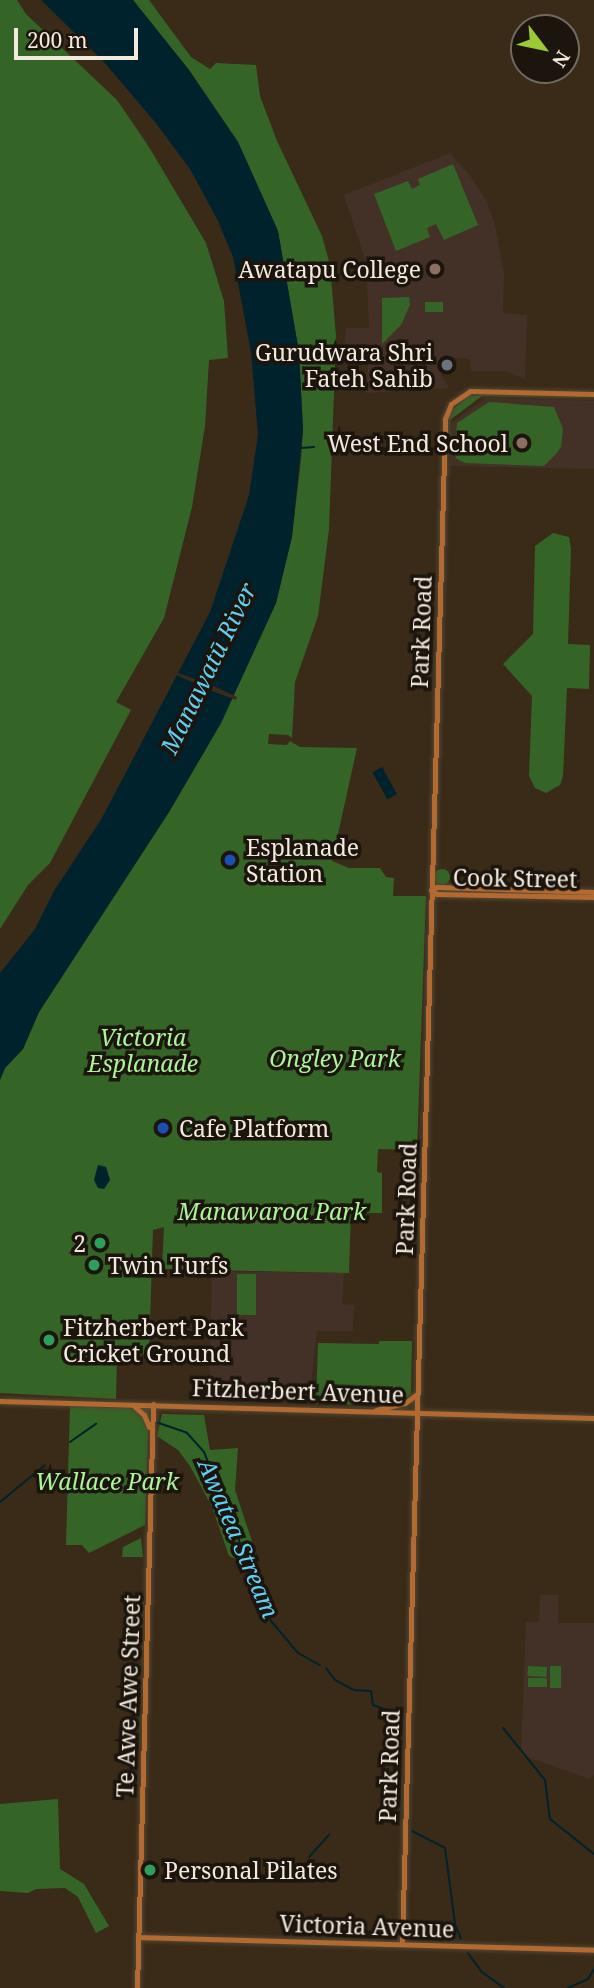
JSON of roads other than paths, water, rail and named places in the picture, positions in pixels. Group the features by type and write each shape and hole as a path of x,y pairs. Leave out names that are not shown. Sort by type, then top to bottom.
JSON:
{"main road":[{"name":"Park Road","path":"402,1943 443,456 447,410 464,393 476,391 594,394"},
{"name":"Cook Street","path":"431,890 438,894 594,895"},
{"path":"372,1411 409,1401 417,1394"},
{"name":"Fitzherbert Avenue","path":"0,1401 594,1418"},
{"path":"131,1404 148,1420 151,1455"},
{"name":"Te Awe Awe Street","path":"137,1988 153,1404"},
{"name":"Victoria Avenue","path":"139,1937 594,1950"}],"water":[{"name":"Manawatū River","path":"41,0 133,0 189,70 238,142 278,231 299,352 303,430 292,537 276,603 221,723 169,812 39,1012 23,1049 5,1068 0,1080 0,973 35,929 54,891 102,818 210,612 249,495 258,435 251,352 233,257 218,221 190,169 155,122 103,61"},
{"path":"382,767 397,794 387,799 372,772"},
{"path":"98,1165 106,1167 110,1180 104,1189 98,1188 94,1180"}],"waterway":[{"path":"301,448 314,447"},
{"name":"Awatea Stream","path":"153,1421 187,1433 204,1452 271,1621 298,1653 320,1665"},
{"name":"Awatea Stream","path":"70,1442 96,1424"},
{"name":"Awatea Stream","path":"0,1502 45,1465"},
{"name":"Awatea Stream","path":"326,1668 335,1680 354,1690 371,1691 373,1705 402,1715"},
{"name":"Awatea Stream","path":"503,1728 545,1780 550,1819 594,1854"},
{"name":"Awatea Stream","path":"412,1831 445,1848 455,1924 461,1939"},
{"path":"309,1857 329,1835"},
{"path":"468,1953 482,1972 504,1988"},
{"name":"Awatea Stream","path":"568,1988 588,1979 594,1969"}],"place":[{"name":"Awatapu College","path":"435,269"},
{"name":"Gurudwara Shri Fateh Sahib","path":"447,365"},
{"name":"West End School","path":"522,443"},
{"name":"Esplanade Station","path":"230,860"},
{"name":"Cafe Platform","path":"163,1128"},
{"name":"2","path":"100,1243"},
{"name":"Twin Turfs","path":"94,1265"},
{"name":"Fitzherbert Park Cricket Ground","path":"49,1340"},
{"name":"Personal Pilates","path":"150,1870"}],"park label":[{"name":"Victoria Esplanade","path":"143,1050"},
{"name":"Ongley Park","path":"335,1058"},
{"name":"Manawaroa Park","path":"272,1211"},
{"name":"Wallace Park","path":"107,1481"}]}
